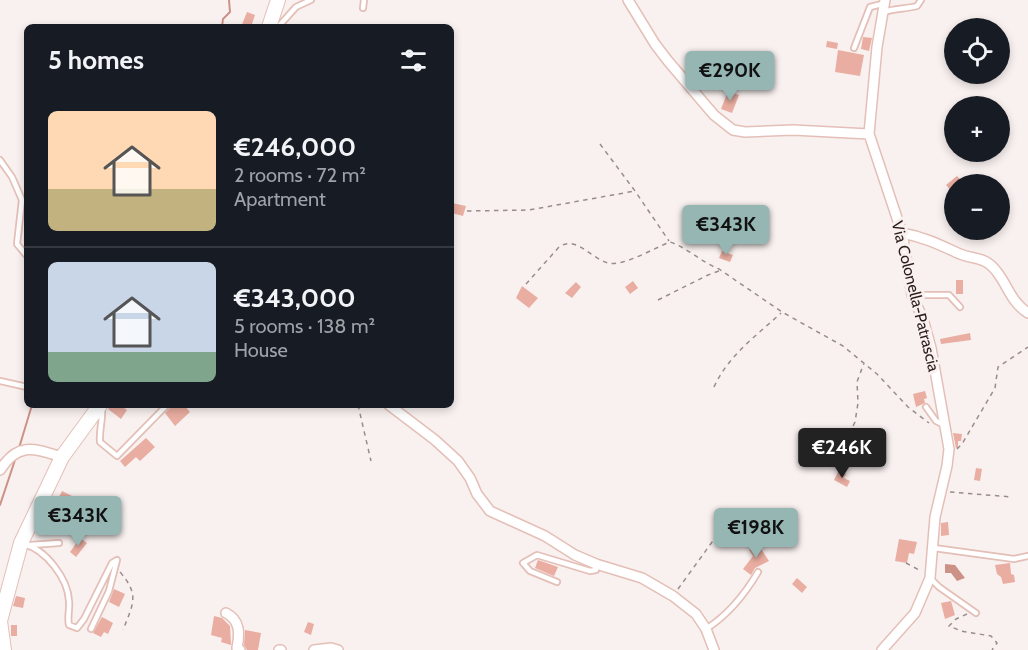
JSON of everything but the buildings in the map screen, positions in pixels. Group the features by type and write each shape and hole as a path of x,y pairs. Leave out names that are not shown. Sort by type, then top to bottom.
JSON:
{"main road":[{"path":"270,24 279,0"},
{"path":"4,650 0,621 25,544 62,457 99,408"}],"street":[{"path":"628,0 668,61 714,115 733,130 869,134"},
{"name":"Via Colonella-Patrascia","path":"882,650 915,613 931,577 935,517 948,458 931,348 923,319 912,295 902,233 869,134 877,47 885,5"},
{"path":"902,233 920,236 963,255 980,258 998,273 1007,291 1028,313"},
{"path":"393,408 458,461 490,511 545,536 575,555 642,578 673,596 696,614 706,629 714,650"},
{"path":"0,470 14,452 21,450 45,452 62,457"},
{"path":"226,613 233,617 238,627 237,648 240,650"},
{"path":"314,650 331,648 338,650"}],"lane":[{"path":"281,24 296,7 311,0"},
{"path":"363,8 364,0"},
{"path":"854,48 870,8 885,5 893,9 901,9 917,6 921,0"},
{"path":"0,160 12,177 22,200 17,244 24,252"},
{"path":"912,295 949,295 960,307"},
{"path":"0,381 24,386"},
{"path":"926,407 936,421 945,428"},
{"path":"102,408 103,416 99,432 100,442 117,456 164,408"},
{"path":"25,544 59,543"},
{"path":"25,544 56,566 67,588 69,625 77,628 84,619 112,563 117,560 109,591 91,628"},
{"path":"934,548 1014,559 1028,556"},
{"path":"556,582 530,571 523,562 537,555 590,571 596,570 596,564"},
{"path":"706,629 720,620 750,586 759,572"},
{"path":"931,577 939,587 974,612"}],"path":[{"path":"600,144 670,242 721,271 782,312 843,346 864,363 908,407 927,422 945,428"},
{"path":"467,211 530,210 635,191"},
{"path":"526,284 552,254 565,243 574,243 587,253 608,263 621,264 670,242"},
{"path":"658,300 708,275 721,271"},
{"path":"714,387 721,371 735,354 782,312"},
{"path":"948,458 962,444 995,388 998,367 1028,346"},
{"path":"837,458 855,422 858,403 857,382 864,363"},
{"path":"359,408 371,460"},
{"path":"940,491 1012,497"},
{"path":"673,596 715,538 719,518"},
{"path":"906,563 931,577"},
{"path":"116,566 130,583 134,594 134,603 123,630"},
{"path":"974,612 956,619 949,626 961,631 991,636 997,643 992,650"}],"shaded area":[{"path":"945,564 955,565 965,578 957,581 951,573 945,573"}],"waterway":[{"path":"222,24 223,19 230,12 229,0"},
{"path":"19,448 31,408"},
{"path":"0,505 16,457"}]}
